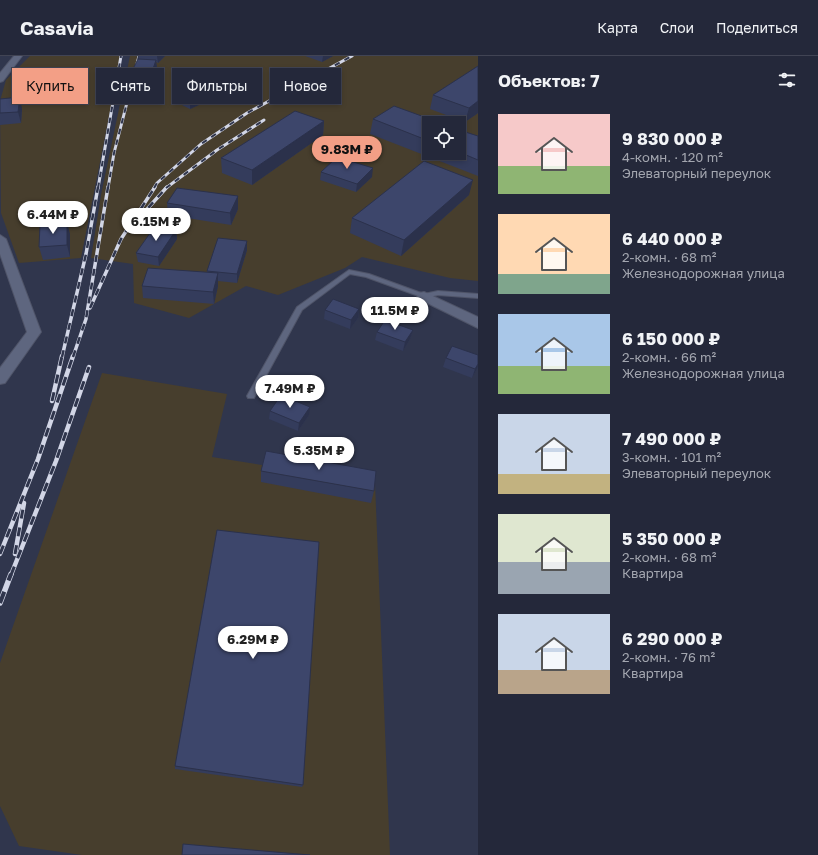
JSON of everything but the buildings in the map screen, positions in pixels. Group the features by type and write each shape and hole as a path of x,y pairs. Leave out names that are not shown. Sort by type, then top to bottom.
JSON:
{"street":[{"path":"0,79 18,56"},
{"path":"0,239 15,276 34,332 0,379"},
{"path":"424,296 478,323"}],"lane":[{"path":"251,396 299,309 349,272 367,275 424,296 438,293 478,296"}],"shaded area":[{"path":"30,56 121,56 119,68 96,68 96,104 111,104 81,258 19,263 1,213 0,101 6,80 12,74 12,104 88,104 88,68 18,68"},
{"path":"130,56 478,56 478,281 450,278 362,257 345,268 278,295 246,286 189,318 134,303 133,264 91,258 101,195 120,104 164,104 164,68 127,68"},
{"path":"102,373 227,394 212,457 375,483 390,855 82,855 19,846 0,806 0,663"}],"railway":[{"path":"98,188 121,56"},
{"path":"108,188 114,153 139,56"},
{"path":"154,188 157,183 201,144 247,113 352,56"},
{"path":"166,188 217,150 264,120"},
{"path":"62,357 86,254 98,187"},
{"path":"73,357 86,319 108,187"},
{"path":"90,308 121,239 155,187"},
{"path":"139,218 166,188"},
{"path":"52,401 62,356"},
{"path":"0,554 38,459 73,356"},
{"path":"11,575 56,461 89,367"},
{"path":"15,554 24,503"},
{"path":"0,603 11,574"}]}
